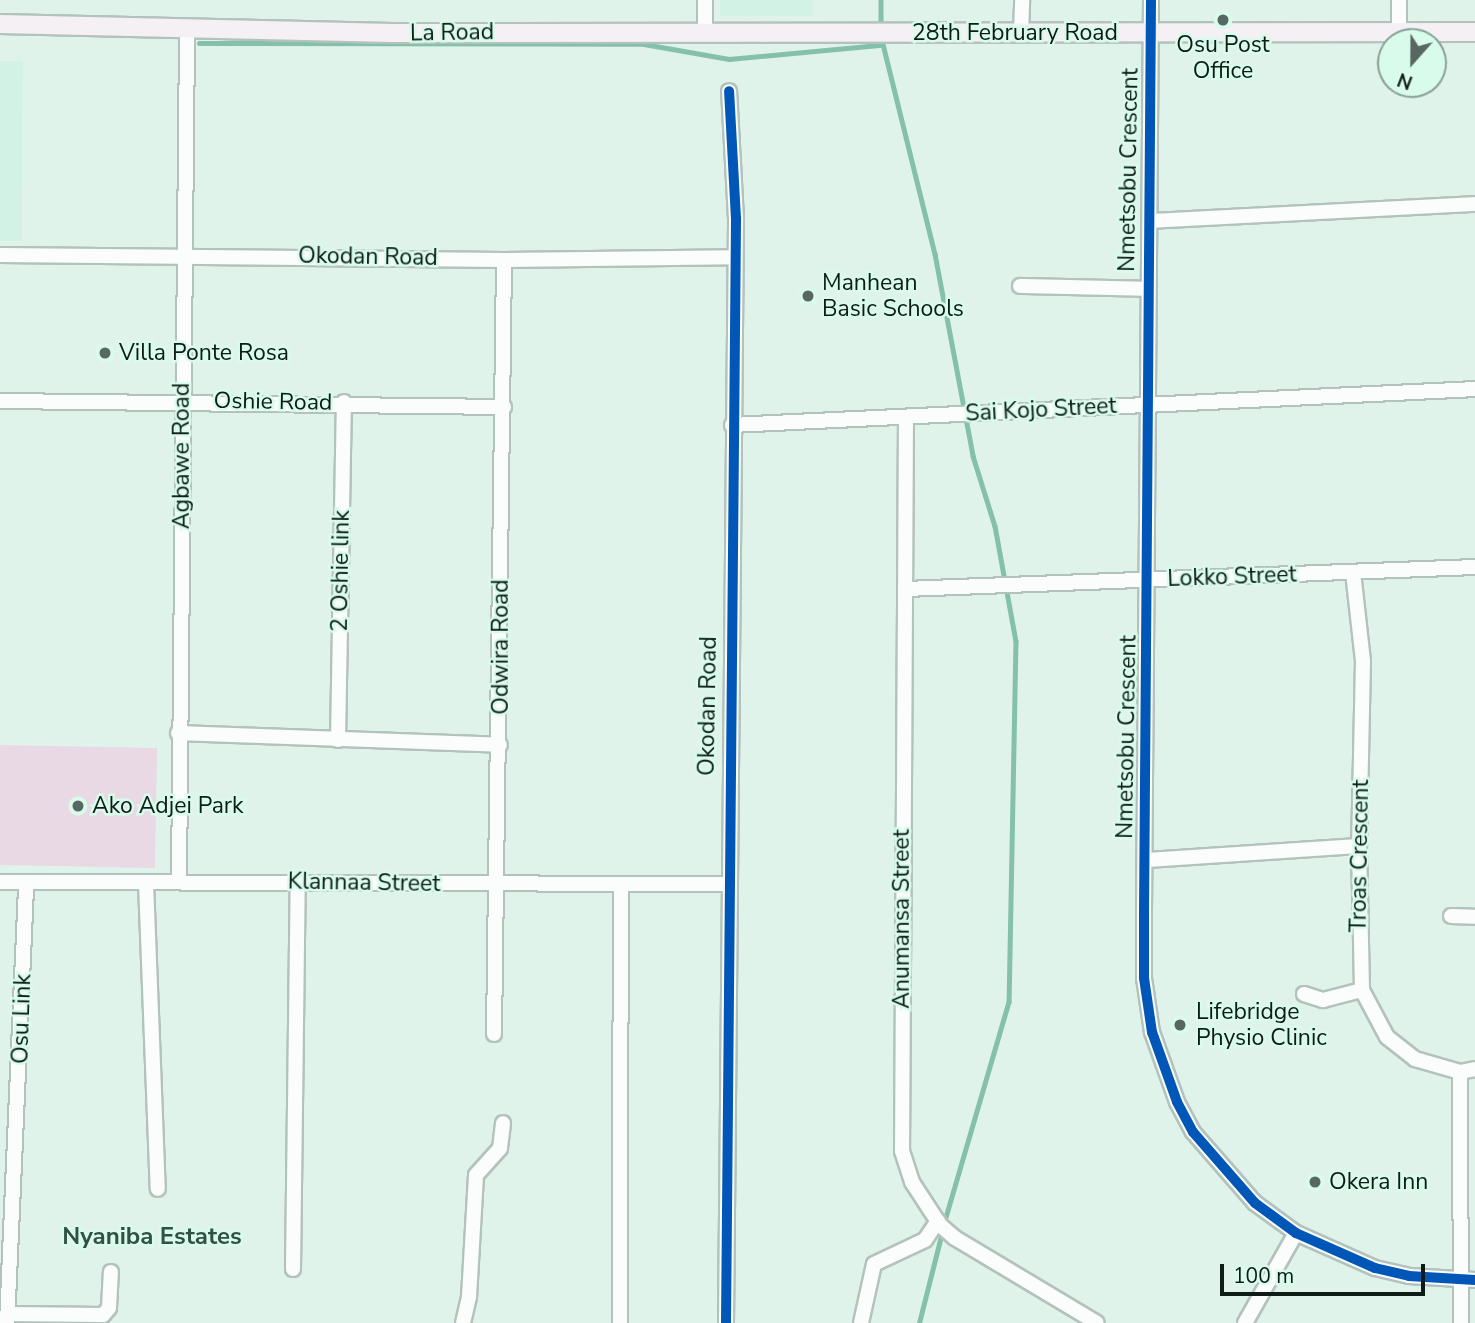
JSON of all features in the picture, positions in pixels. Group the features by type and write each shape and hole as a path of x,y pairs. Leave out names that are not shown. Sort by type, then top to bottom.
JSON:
{"main road":[{"name":"La Road","path":"4,22 187,30 891,32"},
{"name":"28th February Road","path":"891,32 1377,33"},
{"name":"28th February Road","path":"1447,32 1475,32"}],"street":[{"path":"705,0 705,30"},
{"path":"1021,34 1022,0"},
{"name":"Nmetsobu Crescent","path":"1151,0 1147,404 1147,860 1144,978 1160,1062 1194,1132 1224,1173 1296,1233 1375,1268 1468,1281"},
{"path":"1399,0 1399,28"},
{"name":"Agbawe Road","path":"179,882 182,254 187,30"},
{"name":"Okodan Road","path":"726,1323 727,884 736,257 729,91"},
{"path":"1150,221 1475,204"},
{"name":"Okodan Road","path":"0,255 182,254 504,260 736,257"},
{"name":"Odwira Road","path":"494,1034 499,885 504,260"},
{"path":"1020,286 1148,289"},
{"name":"Sai Kojo Street","path":"732,425 1475,389"},
{"name":"Oshie Road","path":"0,401 344,402 504,407"},
{"name":"2 Oshie link","path":"338,740 344,402"},
{"name":"Anumansa Street","path":"906,418 902,1151 912,1182 939,1223 955,1238 1097,1323"},
{"name":"Lokko Street","path":"905,589 1013,588 1475,567"},
{"name":"Troas Crescent","path":"1353,572 1363,661 1359,846 1362,990 1387,1037 1415,1059 1460,1072 1475,1069"},
{"path":"178,733 500,745"},
{"path":"1147,860 1359,846"},
{"name":"Klannaa Street","path":"0,882 727,884"},
{"path":"293,1269 298,882"},
{"name":"Osu Link","path":"7,1319 26,883"},
{"path":"146,883 158,1189"},
{"path":"620,1323 621,885"},
{"path":"1451,916 1475,917"},
{"path":"1304,994 1323,1000 1362,990"},
{"path":"1460,1072 1468,1281 1461,1323"},
{"path":"463,1323 469,1297 476,1175 500,1148 503,1123"},
{"path":"861,1323 874,1264 925,1240 939,1223"},
{"path":"1245,1323 1296,1233"},
{"path":"7,1319 103,1315 109,1308 111,1272"}],"shaded area":[{"path":"720,0 813,0 813,16 720,16"},
{"path":"0,61 23,61 22,241 0,241"},
{"name":"Ako Adjei Park","path":"0,745 157,748 155,868 0,865"}],"waterway":[{"path":"881,0 881,27"},
{"path":"881,36 935,254 973,456 995,526 1016,641 1009,1002 944,1224"},
{"path":"199,43 644,44 729,59 881,45"},
{"path":"919,1323 942,1232"}],"cycle path":[{"path":"1151,0 1144,978 1152,1032 1177,1102 1193,1132 1255,1203 1296,1233 1375,1268 1409,1276 1475,1280"},
{"path":"726,1323 736,219 729,91"}],"place":[{"name":"Osu Post Office","path":"1223,20"},
{"name":"Manhean Basic Schools","path":"808,296"},
{"name":"Villa Ponte Rosa","path":"105,353"},
{"name":"Ako Adjei Park","path":"78,806"},
{"name":"Lifebridge Physio Clinic","path":"1180,1025"},
{"name":"Okera Inn","path":"1315,1182"}],"district":[{"name":"Nyaniba Estates","path":"152,1237"}]}
